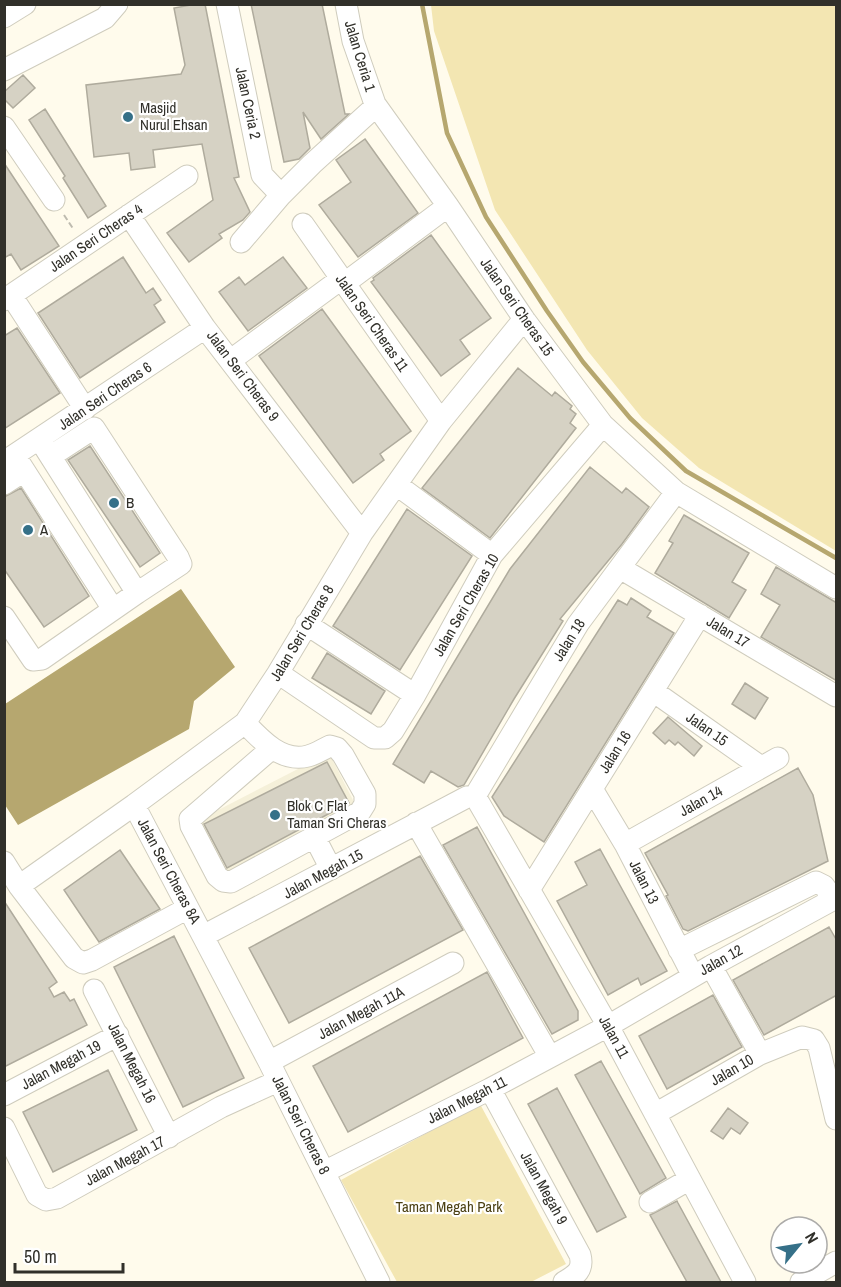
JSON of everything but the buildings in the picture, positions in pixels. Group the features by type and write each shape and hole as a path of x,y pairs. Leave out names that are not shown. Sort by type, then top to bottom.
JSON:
{"street":[{"path":"4,18 25,4"},
{"path":"4,70 105,18 117,4"},
{"name":"Jalan Ceria 2","path":"227,4 262,175 281,195"},
{"name":"Jalan Ceria 1","path":"346,4 353,41 376,106"},
{"path":"241,242 281,195 376,106"},
{"name":"Jalan Seri Cheras 15","path":"376,106 524,319 603,424 676,492"},
{"path":"4,127 54,200"},
{"name":"Jalan Seri Cheras 4","path":"8,297 187,176"},
{"path":"231,360 447,206"},
{"name":"Jalan Seri Cheras 9","path":"129,215 205,327 362,533"},
{"name":"Jalan Seri Cheras 11","path":"303,224 441,421"},
{"path":"8,297 85,410"},
{"name":"Jalan Seri Cheras 8","path":"19,886 245,723 278,673 362,533 441,421 524,319"},
{"name":"Jalan Seri Cheras 6","path":"4,484 14,463 45,448 85,410 205,327"},
{"name":"Jalan Seri Cheras 10","path":"278,673 374,738 385,738 393,731 415,695 492,555 603,424"},
{"path":"4,617 33,660 42,659 181,564 94,428 45,448 137,593"},
{"path":"14,463 113,609"},
{"path":"397,485 492,555"},
{"path":"676,492 837,588"},
{"name":"Jalan 18","path":"475,796 578,624 676,492"},
{"name":"Jalan 17","path":"620,568 837,696"},
{"name":"Jalan 16","path":"529,890 700,615"},
{"path":"306,624 415,695"},
{"name":"Jalan 15","path":"653,691 770,763"},
{"path":"245,723 271,749 292,756 308,757 330,746 337,748 344,755 365,794 365,804 360,812 231,882 223,881 217,876 191,826 190,819 271,749"},
{"name":"Jalan 14","path":"625,844 770,763"},
{"name":"Jalan 13","path":"592,789 625,844 679,950 702,971 760,1054"},
{"name":"Jalan Megah 15","path":"204,936 467,797 475,796"},
{"name":"Jalan 11","path":"475,796 608,1026 746,1282"},
{"name":"Jalan Seri Cheras 8A","path":"134,805 204,936"},
{"path":"416,824 550,1057"},
{"path":"314,836 331,870"},
{"path":"4,862 19,886 74,958 83,963 188,908"},
{"path":"679,950 816,882 824,886 835,899"},
{"name":"Jalan 12","path":"608,1026 702,971 835,899"},
{"name":"Jalan Seri Cheras 8","path":"204,936 379,1282"},
{"name":"Jalan Megah 11A","path":"269,1062 453,963"},
{"name":"Jalan Megah 16","path":"94,990 170,1137"},
{"name":"Jalan Megah 11","path":"324,1172 490,1089 608,1026"},
{"name":"Jalan Megah 19","path":"4,1095 118,1035"},
{"name":"Jalan 10","path":"655,1114 760,1054 802,1037 814,1040 819,1048 837,1119"},
{"name":"Jalan Megah 17","path":"4,1128 37,1195 46,1200 57,1198 221,1107 278,1081"},
{"name":"Jalan Megah 9","path":"490,1089 580,1255 582,1264 577,1275 564,1282"},
{"path":"650,1202 690,1179"},
{"path":"801,1282 837,1262"}],"path":[{"path":"54,200 84,245"}],"shaded area":[{"path":"181,589 235,667 194,701 189,729 18,825 5,805 5,704"},
{"name":"Blok C Flat Taman Sri Cheras","path":"329,753 357,808 228,878 195,822"}],"green space":[{"path":"431,5 836,5 836,551 699,468 642,418 587,350 495,210 434,31"},
{"name":"Taman Megah Park","path":"480,1104 566,1264 531,1282 397,1282 341,1180"}],"waterway":[{"path":"422,4 447,133 486,217 583,362 630,418 686,471 836,558"}],"place":[{"name":"Masjid Nurul Ehsan","path":"128,117"},
{"name":"B","path":"114,503"},
{"name":"A","path":"28,530"},
{"name":"Blok C Flat Taman Sri Cheras","path":"275,815"}]}
